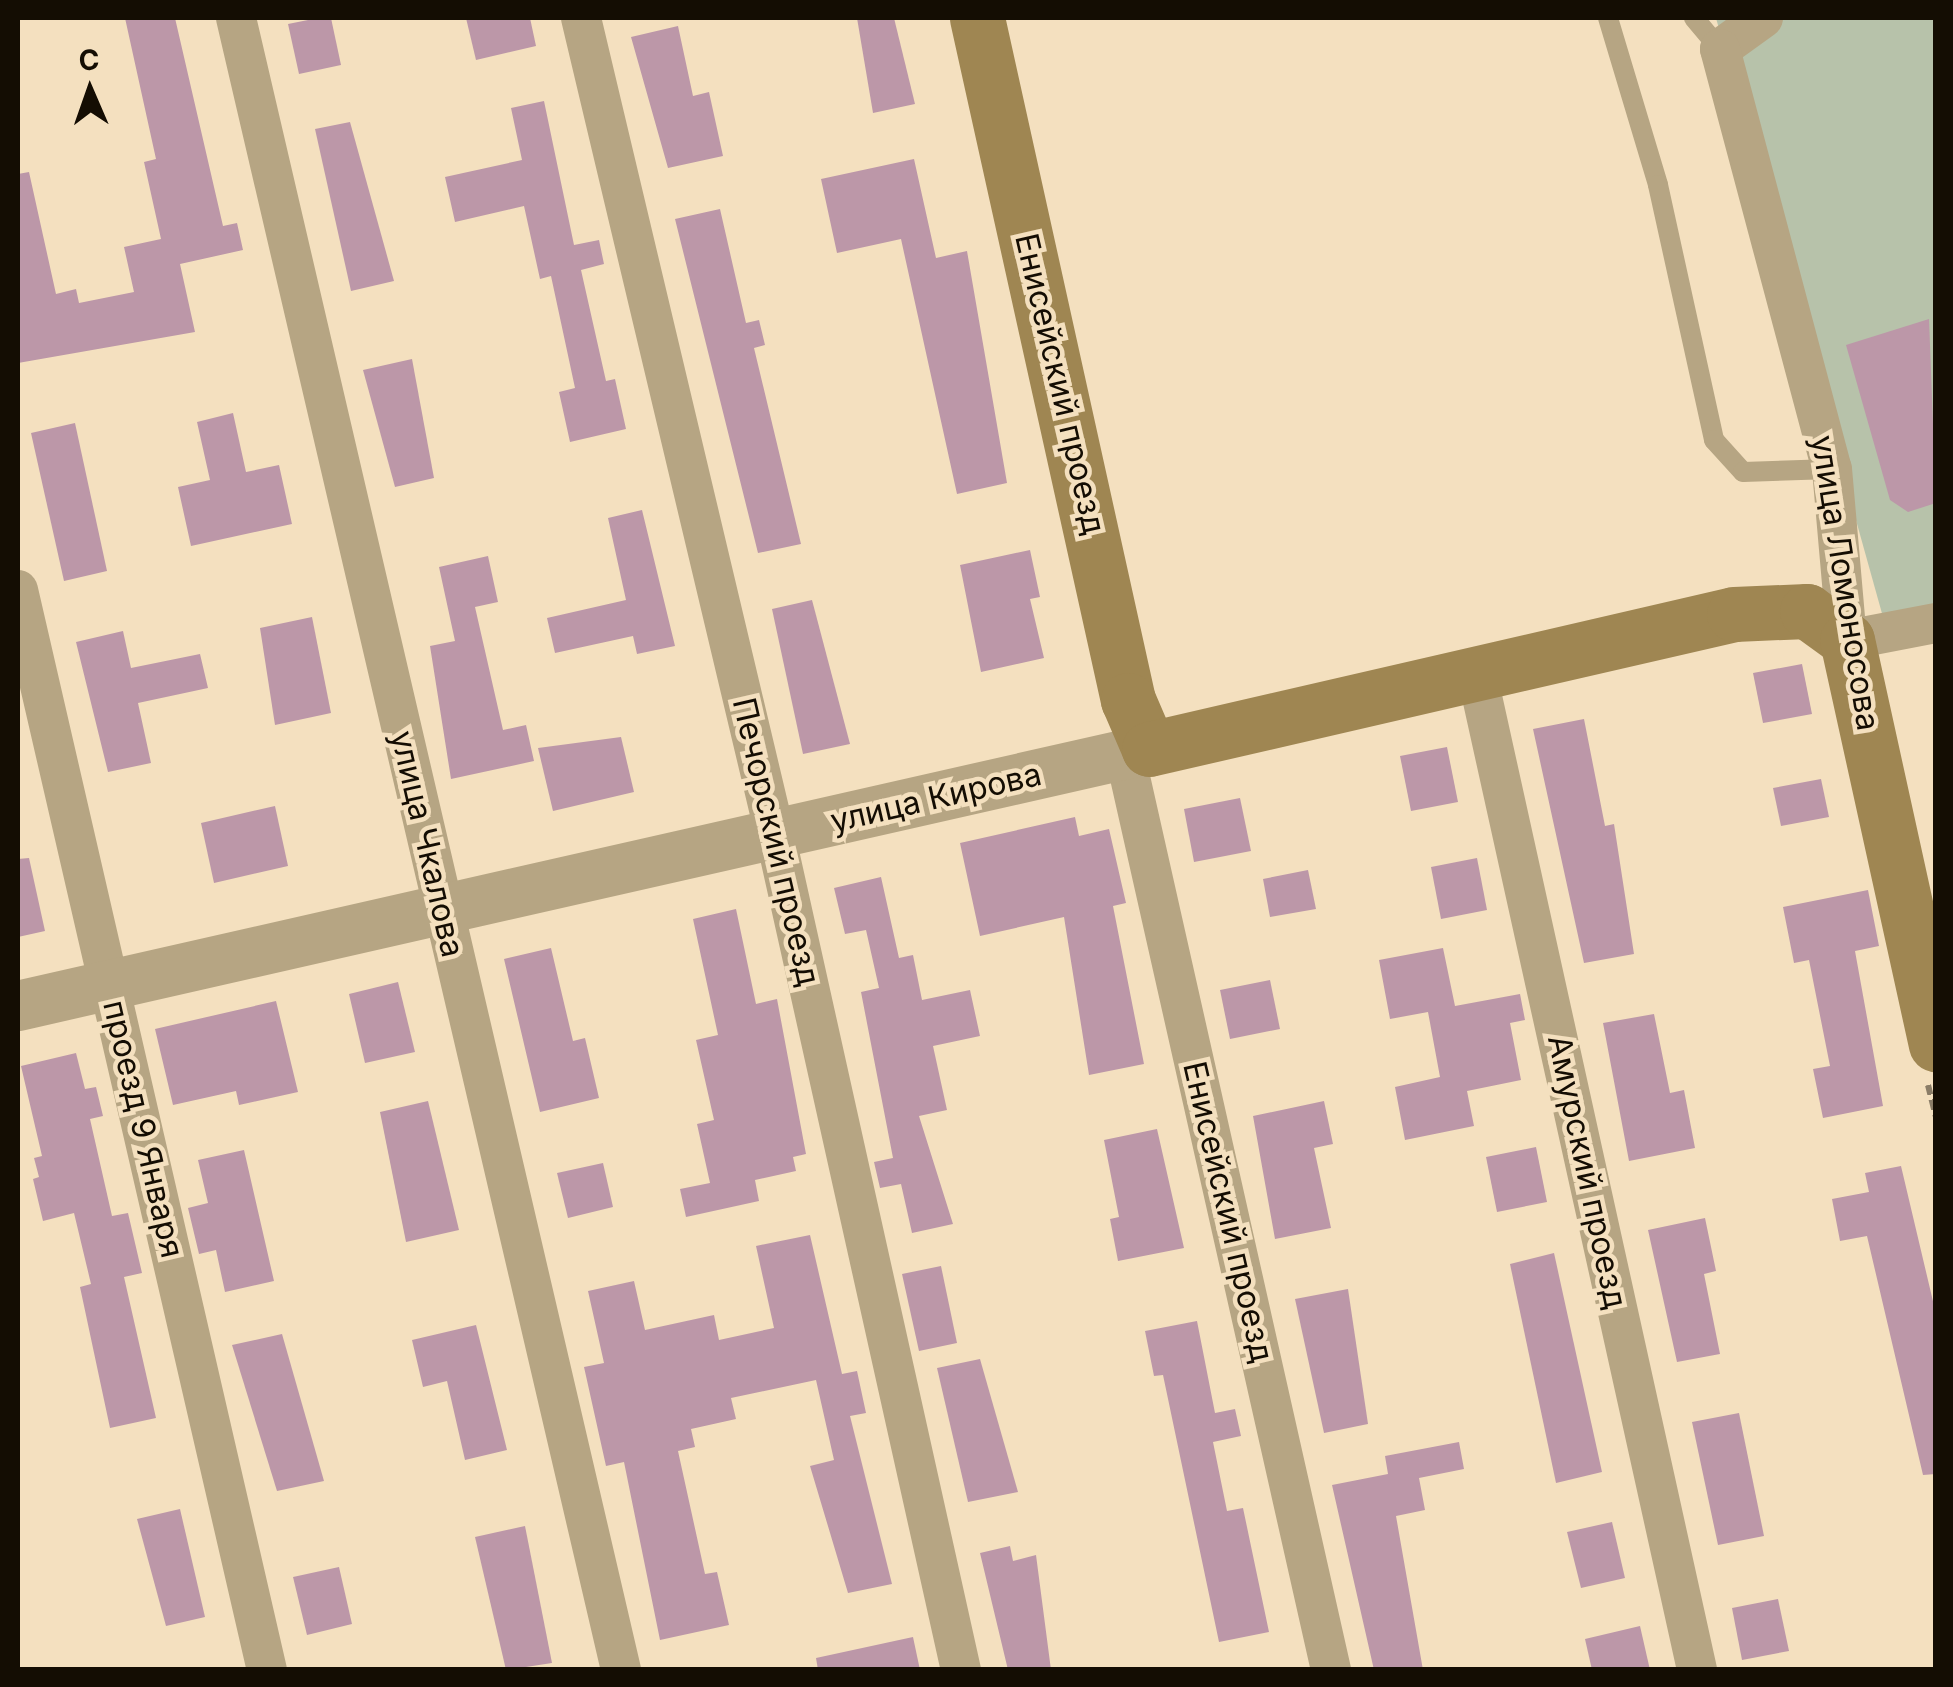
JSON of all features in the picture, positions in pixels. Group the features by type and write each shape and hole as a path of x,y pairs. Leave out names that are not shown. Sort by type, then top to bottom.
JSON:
{"main road":[{"name":"Енисейский проезд","path":"977,18 1137,752"},
{"name":"улица Кирова","path":"1137,752 1779,608 1807,611 1847,640"},
{"name":"улица Ломоносова","path":"1847,640 1936,1044"}],"street":[{"name":"улица Чкалова","path":"236,18 620,1670"},
{"name":"Печорский проезд","path":"581,18 775,834 961,1670"},
{"path":"1720,49 1762,18"},
{"name":"улица Ломоносова","path":"1720,49 1832,469 1847,640"},
{"name":"проезд 9 Января","path":"18,590 268,1670"},
{"path":"1847,640 1936,623"},
{"name":"Амурский проезд","path":"1477,674 1697,1670"},
{"name":"улица Кирова","path":"18,1006 1137,752"},
{"name":"Енисейский проезд","path":"1137,752 1331,1670"}],"lane":[{"path":"1608,18 1658,185 1714,440 1743,472 1832,469"},
{"name":"улица Ломоносова","path":"1694,18 1720,49"}],"green space":[{"path":"1716,18 1935,18 1935,625 1888,635"}],"building":[{"path":"125,18 175,18 223,226 237,223 243,250 180,264 195,332 18,363 18,174 29,172 56,294 76,289 79,303 134,292 124,247 161,239 144,162 156,159"},
{"path":"331,18 341,65 299,74 288,24"},
{"path":"466,18 530,18 536,46 476,60"},
{"path":"857,18 894,18 915,104 873,113"},
{"path":"678,26 693,96 709,92 723,156 668,168 631,37"},
{"path":"544,101 574,245 599,240 604,264 581,270 606,381 615,379 626,429 570,442 559,392 575,388 551,276 540,279 524,206 455,222 445,177 522,160 511,108"},
{"path":"350,122 394,281 351,291 315,129"},
{"path":"914,159 936,258 967,251 1007,483 957,494 901,239 837,253 821,179"},
{"path":"720,209 746,323 759,320 765,345 754,348 801,544 758,553 675,219"},
{"path":"1929,319 1936,503 1908,512 1890,500 1846,345"},
{"path":"412,359 434,478 395,487 363,370"},
{"path":"233,413 246,472 279,465 292,524 191,546 178,487 210,480 197,422"},
{"path":"75,423 107,571 64,581 31,433"},
{"path":"642,510 675,646 637,654 633,636 555,653 547,618 626,600 608,518"},
{"path":"1030,550 1040,597 1030,599 1044,658 981,672 960,565"},
{"path":"488,556 498,602 475,607 503,730 526,725 534,761 451,779 430,646 455,641 439,567"},
{"path":"812,600 850,744 803,754 772,609"},
{"path":"312,617 331,713 275,725 260,628"},
{"path":"123,631 131,668 200,654 208,688 138,703 151,763 108,772 76,642"},
{"path":"1802,664 1812,714 1763,723 1753,673"},
{"path":"1584,719 1605,826 1614,824 1634,954 1584,963 1533,729"},
{"path":"621,737 634,792 553,811 538,748"},
{"path":"1447,747 1458,802 1411,811 1400,756"},
{"path":"1821,779 1829,817 1781,826 1773,788"},
{"path":"1240,798 1251,851 1194,862 1184,809"},
{"path":"275,806 288,866 214,883 201,823"},
{"path":"1075,817 1079,836 1109,829 1126,903 1113,906 1144,1064 1089,1075 1064,917 980,936 960,843"},
{"path":"29,858 45,931 18,937 18,859"},
{"path":"1477,858 1487,910 1441,919 1431,867"},
{"path":"1308,870 1316,909 1270,917 1263,879"},
{"path":"881,877 899,958 913,955 922,1000 970,990 980,1036 933,1046 947,1110 919,1116 953,1224 912,1233 901,1184 880,1188 874,1162 893,1158 861,992 879,988 866,930 845,934 834,888"},
{"path":"1868,890 1879,946 1855,951 1883,1106 1823,1118 1813,1069 1830,1066 1809,960 1794,963 1783,907"},
{"path":"736,909 756,1004 777,999 806,1154 793,1157 796,1171 755,1180 759,1201 686,1217 680,1189 710,1183 697,1124 714,1120 696,1040 718,1035 693,919"},
{"path":"551,948 573,1041 585,1038 599,1098 540,1112 504,959"},
{"path":"1443,948 1455,1006 1520,994 1525,1020 1510,1023 1521,1080 1467,1091 1474,1126 1405,1140 1395,1087 1440,1077 1428,1012 1390,1019 1379,960"},
{"path":"1270,980 1280,1029 1230,1039 1220,990"},
{"path":"398,982 415,1052 365,1063 349,994"},
{"path":"276,1001 298,1092 239,1105 236,1091 173,1105 155,1029"},
{"path":"1654,1014 1670,1093 1684,1090 1695,1148 1629,1161 1603,1023"},
{"path":"76,1053 85,1089 96,1087 103,1116 90,1119 112,1216 128,1213 142,1273 124,1277 156,1418 110,1428 80,1287 91,1284 74,1213 43,1221 33,1179 39,1177 34,1158 42,1156 21,1066"},
{"path":"428,1101 459,1230 406,1242 380,1112"},
{"path":"1324,1101 1333,1144 1314,1148 1331,1228 1275,1239 1253,1116"},
{"path":"1157,1129 1184,1248 1118,1261 1110,1219 1119,1217 1104,1140"},
{"path":"1536,1147 1547,1202 1497,1212 1486,1157"},
{"path":"244,1150 274,1281 225,1292 216,1250 199,1254 188,1208 208,1203 198,1160"},
{"path":"603,1163 613,1207 568,1218 557,1173"},
{"path":"1901,1166 1936,1314 1936,1474 1923,1475 1867,1236 1840,1241 1832,1199 1869,1192 1865,1173"},
{"path":"1705,1218 1716,1271 1704,1274 1720,1354 1677,1362 1648,1230"},
{"path":"810,1235 842,1374 857,1371 866,1413 850,1416 892,1584 848,1593 810,1466 834,1460 816,1380 731,1398 736,1419 691,1429 695,1447 678,1451 705,1574 717,1572 729,1625 660,1640 624,1462 606,1466 584,1367 604,1363 588,1291 634,1281 645,1330 714,1315 719,1340 774,1328 756,1246"},
{"path":"1554,1253 1602,1472 1556,1483 1510,1264"},
{"path":"941,1266 957,1343 919,1351 902,1274"},
{"path":"1348,1289 1368,1424 1324,1433 1295,1299"},
{"path":"1197,1321 1215,1413 1235,1409 1241,1436 1213,1442 1227,1511 1243,1508 1269,1632 1219,1642 1163,1375 1154,1376 1145,1331"},
{"path":"476,1325 507,1450 465,1460 447,1381 423,1387 412,1340"},
{"path":"282,1334 324,1481 277,1491 232,1345"},
{"path":"980,1359 1018,1492 968,1502 937,1368"},
{"path":"1739,1413 1764,1536 1718,1545 1692,1422"},
{"path":"1459,1442 1464,1469 1419,1478 1425,1510 1396,1516 1423,1670 1374,1670 1332,1485 1388,1474 1385,1456"},
{"path":"180,1509 205,1617 166,1626 137,1519"},
{"path":"1612,1522 1625,1578 1581,1588 1567,1532"},
{"path":"525,1526 552,1663 506,1670 475,1537"},
{"path":"1010,1546 1013,1561 1036,1555 1051,1670 1008,1670 980,1553"},
{"path":"339,1567 352,1624 307,1635 293,1577"},
{"path":"1778,1599 1789,1651 1742,1660 1732,1608"},
{"path":"1640,1626 1650,1670 1592,1670 1585,1639"},
{"path":"913,1637 920,1670 818,1670 816,1658"}]}
